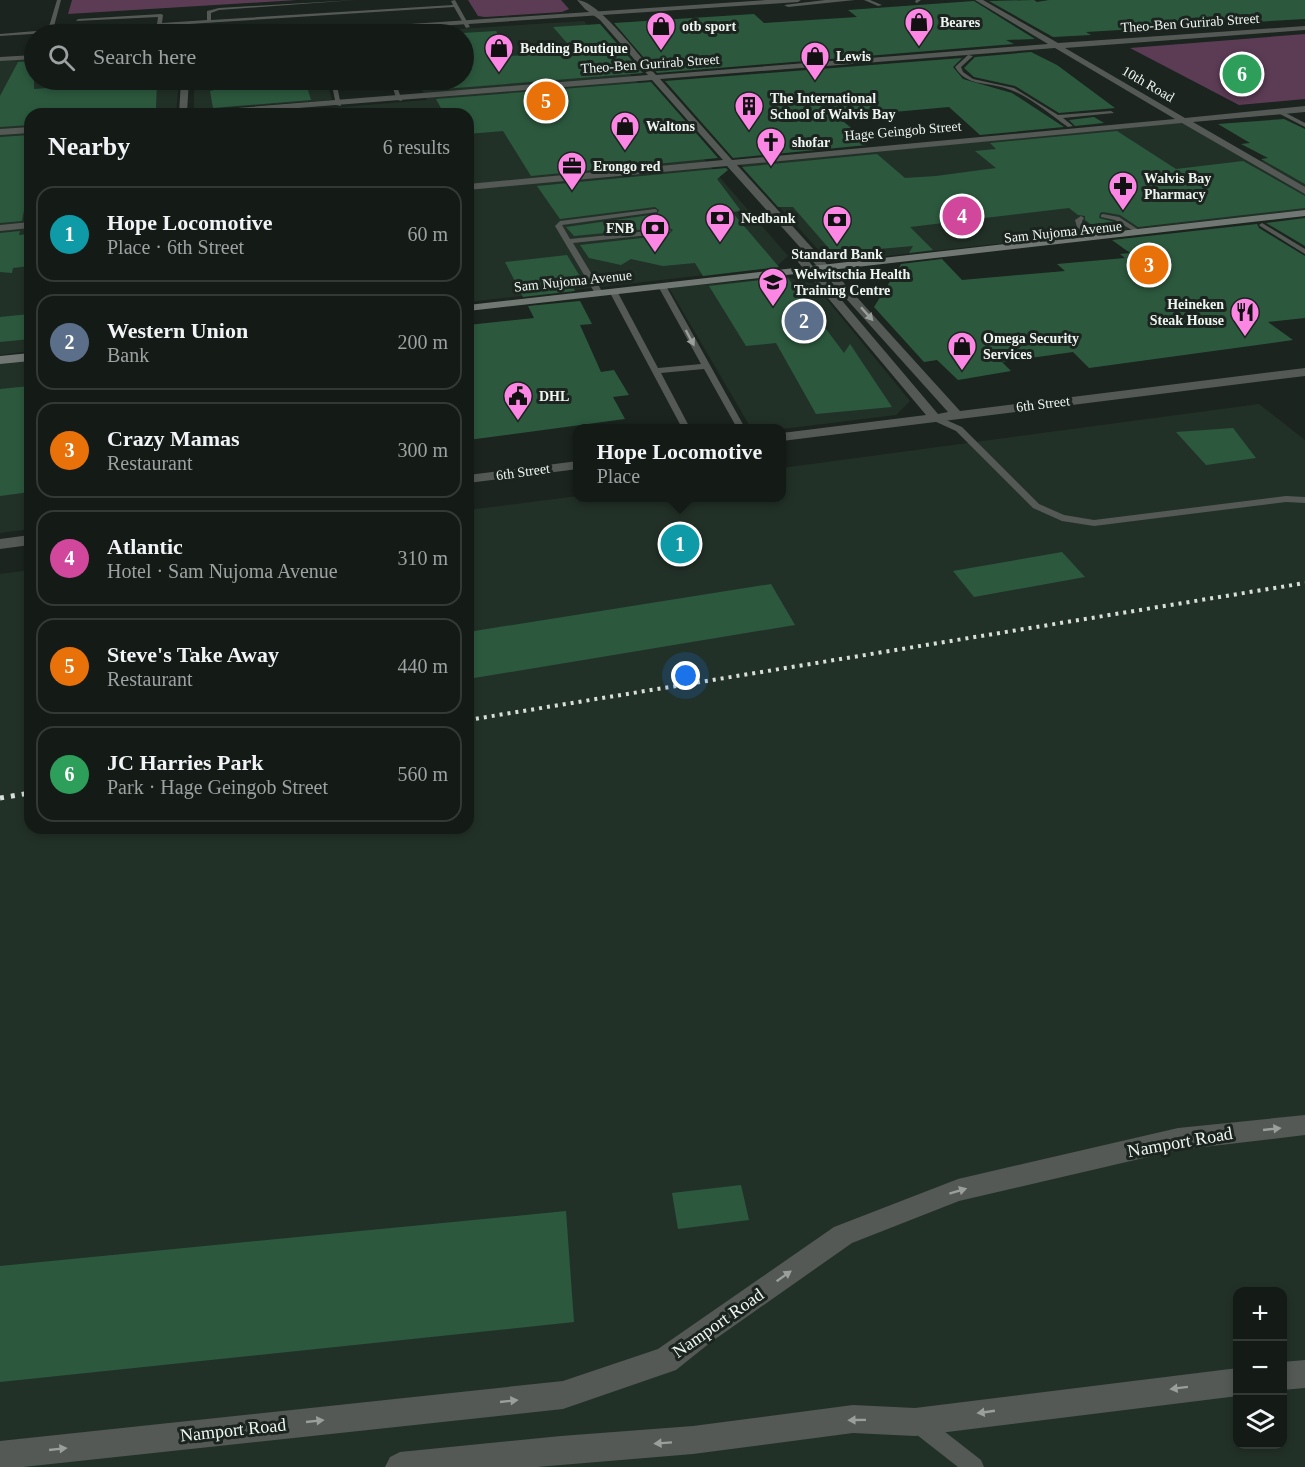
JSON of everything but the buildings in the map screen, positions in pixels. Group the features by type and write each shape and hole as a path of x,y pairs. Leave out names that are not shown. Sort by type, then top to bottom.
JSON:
{"main road":[{"name":"Sam Nujoma Avenue","path":"827,270 1305,213"},
{"name":"Sam Nujoma Avenue","path":"474,307 1305,220"},
{"path":"0,360 24,358"}],"street":[{"path":"601,16 798,0"},
{"path":"474,24 586,13 601,16 852,0"},
{"name":"10th Road","path":"978,0 1305,191"},
{"path":"601,16 649,80 720,161 935,418"},
{"name":"Theo-Ben Gurirab Street","path":"649,80 1305,28"},
{"path":"607,40 649,80"},
{"name":"Theo-Ben Gurirab Street","path":"296,108 970,56 1057,47"},
{"path":"0,54 24,53"},
{"path":"0,59 24,58"},
{"path":"183,108 184,90"},
{"name":"Theo-Ben Gurirab Street","path":"279,108 339,104"},
{"name":"Hage Geingob Street","path":"474,181 720,161 1305,105"},
{"name":"Hage Geingob Street","path":"474,186 1070,126 1305,109"},
{"path":"0,130 24,128"},
{"path":"720,161 827,270 958,422"},
{"path":"0,223 24,221"},
{"path":"0,228 24,226"},
{"name":"6th Street","path":"786,437 935,418 958,422 1305,372"},
{"name":"6th Street","path":"474,478 573,466"},
{"path":"0,544 24,541"},
{"name":"Namport Road","path":"0,1455 563,1395 666,1360 701,1333 843,1235 958,1190 1178,1139 1305,1125"},
{"path":"1287,1376 1305,1374"},
{"path":"400,1467 561,1450 693,1440 853,1419 915,1422 1233,1383"}],"lane":[{"path":"52,24 59,0"},
{"path":"209,21 209,12 219,9 354,0"},
{"path":"866,0 880,5"},
{"path":"175,24 454,3 466,24"},
{"path":"78,20 161,15 159,24"},
{"path":"0,35 24,34"},
{"path":"970,56 963,60 958,68 964,76 980,82 1008,87 1070,126"},
{"path":"336,90 339,104"},
{"path":"396,90 399,99"},
{"path":"1280,112 1305,125"},
{"path":"1057,117 1111,113"},
{"path":"599,293 558,226 560,223 655,211"},
{"path":"1103,216 1118,218 1139,232"},
{"path":"1081,218 1078,220 1079,226 1090,237"},
{"path":"1262,225 1305,252"},
{"path":"568,241 668,231"},
{"path":"662,286 738,424"},
{"path":"614,291 683,424"},
{"path":"654,370 705,366"},
{"path":"958,422 1036,506 1062,518 1094,523 1286,499 1305,500"},
{"path":"915,1422 974,1467"}],"shaded area":[{"path":"72,0 297,0 68,14"},
{"path":"468,0 561,0 569,9 562,12 485,17 478,16"},
{"path":"584,21 788,256 776,267 474,301 474,108 330,108 427,100 422,90 474,90 474,28"},
{"path":"1305,34 1305,99 1239,105 1130,48"},
{"path":"24,59 24,90 178,90 177,108 24,108 24,352 0,355 0,60"},
{"path":"194,90 329,90 332,100 222,108 194,108"},
{"path":"1190,122 1259,161 1305,157 1305,210 841,261 825,257 740,164"},
{"path":"786,277 814,284 910,401 896,415 786,429 786,424 749,424 669,288"},
{"path":"24,361 24,530 0,533 0,363"},
{"path":"1259,404 1305,440 1305,1467 0,1467 0,574 24,571 24,834 474,834 474,509 573,497 573,502 786,502 786,467"}],"railway":[{"path":"474,719 1305,583"},
{"path":"0,798 24,794"}],"place":[{"name":"Beares","path":"919,48"},
{"name":"otb sport","path":"661,52"},
{"name":"Bedding Boutique","path":"499,74"},
{"name":"JC Harries Park","path":"1242,74"},
{"name":"Lewis","path":"815,82"},
{"name":"Steve's Take Away","path":"546,101"},
{"name":"The International School of Walvis Bay","path":"749,132"},
{"name":"Waltons","path":"625,152"},
{"name":"shofar","path":"771,168"},
{"name":"Erongo red","path":"572,192"},
{"name":"Walvis Bay Pharmacy","path":"1123,212"},
{"name":"Atlantic","path":"962,216"},
{"name":"Nedbank","path":"720,244"},
{"name":"Standard Bank","path":"837,246"},
{"name":"FNB","path":"655,254"},
{"name":"Crazy Mamas","path":"1149,265"},
{"name":"Welwitschia Health Training Centre","path":"773,308"},
{"name":"Western Union","path":"804,321"},
{"name":"Heineken Steak House","path":"1245,338"},
{"name":"Omega Security Services","path":"962,372"},
{"name":"DHL","path":"518,422"},
{"name":"Hope Locomotive","path":"680,544"}]}
